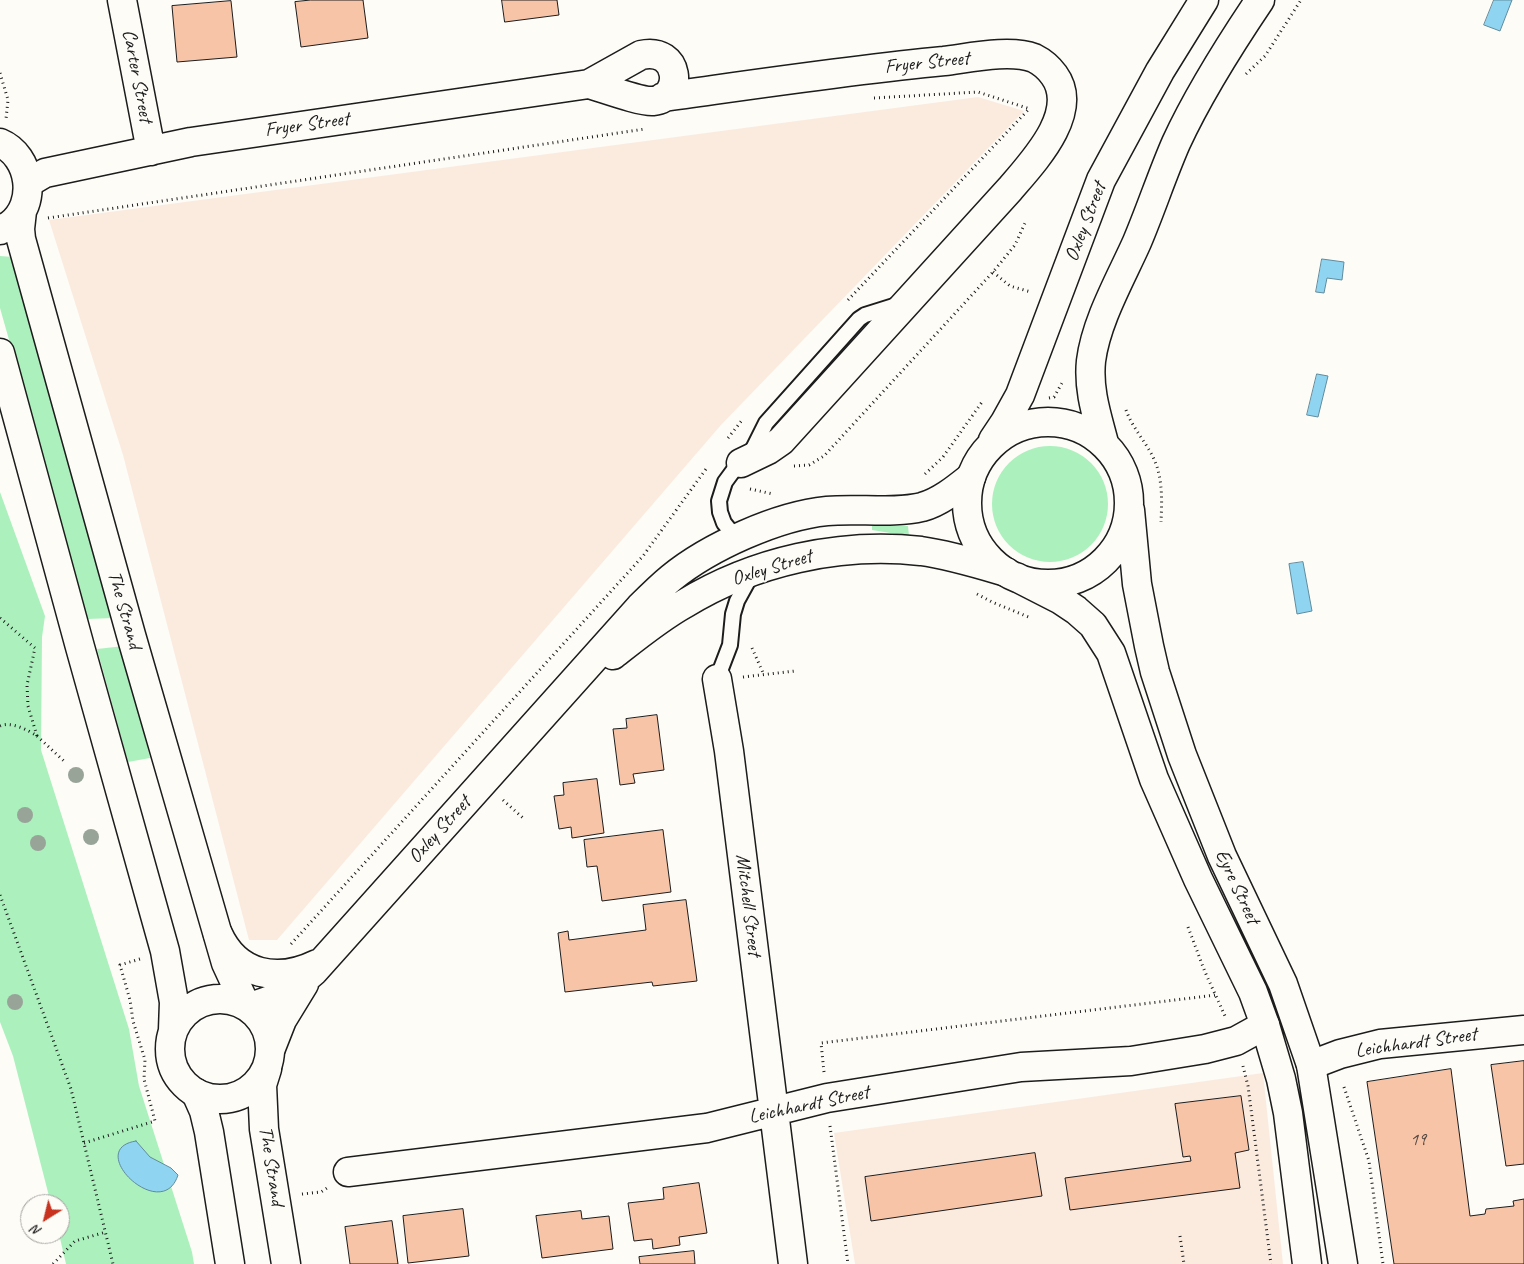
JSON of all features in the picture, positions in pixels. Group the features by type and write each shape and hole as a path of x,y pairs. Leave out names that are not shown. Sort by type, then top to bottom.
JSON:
{"street":[{"name":"Carter Street","path":"122,0 151,151"},
{"name":"Oxley Street","path":"985,451 1005,422 1023,388 1101,180 1160,71 1204,0"},
{"path":"1104,443 1093,403 1091,373 1095,342 1101,322 1147,219 1176,144 1201,94 1234,38 1260,0"},
{"name":"Fryer Street","path":"28,183 46,174 191,142 589,84 641,55 656,54 672,66 675,74 672,86 663,98"},
{"name":"Fryer Street","path":"589,84 653,101 784,80 935,62 1013,55 1034,58 1051,70 1057,78 1063,99 1063,106 1057,122 1034,160 1010,189 908,302"},
{"path":"0,143 16,154 24,168 28,183"},
{"name":"The Strand","path":"28,183 27,198 32,215 20,229 21,239 131,635 226,963 247,1006"},
{"path":"0,230 32,215"},
{"path":"731,462 768,450 781,441 908,302"},
{"path":"0,353 165,951 174,1002 170,1059 184,1084 196,1093 212,1098 229,1098 244,1093 258,1083 269,1058 269,1036 265,1025 258,1015 247,1006 228,999 211,999 195,1005 182,1015 173,1030"},
{"path":"1052,421 1070,424 1088,432 1104,443 1121,467 1127,481 1130,496 1127,525 1113,553 1090,573 1076,580 1046,584 1031,582 1011,575 985,554 972,531 966,504 971,477 976,463 985,451 998,438 1015,428 1033,422 1052,421"},
{"name":"Oxley Street","path":"247,1006 269,1001 290,990 318,966 640,607 655,592 690,565 737,539 783,520 828,510 922,507 945,496 971,477"},
{"name":"Eyre Street","path":"1130,510 1138,584 1149,646 1155,672 1182,756 1222,856 1322,1061 1343,1264"},
{"path":"737,539 767,555 781,558 799,558"},
{"name":"Oxley Street","path":"568,689 664,616 683,604 728,581 768,566 799,558 844,550 900,550 944,555 1011,575"},
{"name":"Eyre Street","path":"1011,575 1061,600 1076,610 1092,625 1112,653 1154,779 1198,879 1254,992 1265,1026 1281,1079 1288,1113 1307,1264"},
{"name":"Mitchell Street","path":"718,679 729,751 773,1111 794,1262"},
{"path":"218,933 230,955 237,961 259,971 291,974 318,966"},
{"name":"Oxley Street","path":"269,1058 282,1020 318,966"},
{"name":"Leichhardt Street","path":"348,1172 707,1128 828,1098 1021,1067 1131,1061 1205,1049 1236,1041 1265,1026"},
{"name":"Leichhardt Street","path":"1322,1061 1380,1044 1524,1030"},
{"name":"The Strand","path":"269,1058 262,1085 264,1129 286,1264"},
{"path":"196,1093 204,1111 209,1132 230,1264"}],"lane":[{"path":"737,539 724,524 719,501 731,462 752,451 770,418 859,319 864,315 908,302"},
{"name":"Mitchell Street","path":"718,679 730,645 733,614 737,601 748,581 768,566"}],"path":[{"path":"1243,76 1258,65 1265,56 1301,0"},
{"path":"0,73 8,100"},
{"path":"868,99 978,92 1029,109 1057,122"},
{"path":"845,304 1029,109"},
{"path":"32,215 652,128"},
{"path":"790,467 808,465 824,456 993,272 1015,244 1025,223"},
{"path":"993,272 1010,286 1031,292"},
{"path":"1028,300 1034,283"},
{"path":"1023,388 1047,399 1054,397 1065,378 1067,367 1091,373"},
{"path":"918,478 930,470 943,457 983,401"},
{"path":"1124,405 1131,423 1153,458 1159,477 1162,499 1161,523"},
{"path":"731,462 746,415"},
{"path":"289,946 643,556 712,462"},
{"path":"707,469 731,462"},
{"path":"731,462 762,492 779,495"},
{"path":"972,591 1034,620"},
{"path":"0,618 35,648 27,685 28,706 37,736"},
{"path":"751,646 764,675"},
{"path":"718,679 795,671"},
{"path":"0,726 4,724 26,729 37,736 65,762"},
{"path":"0,895 71,1089 114,1264"},
{"path":"1185,918 1205,972 1236,1041 1248,1086 1271,1264"},
{"path":"1322,1061 1369,1161 1383,1264"},
{"path":"53,1264 75,1240 106,1232"},
{"path":"1180,1236 1184,1264"}],"shaded area":[{"path":"978,97 1024,111 721,425 277,940 249,940 123,455 49,220"},
{"path":"1263,1073 1283,1264 855,1264 834,1133"}],"green space":[{"path":"0,256 13,257 113,618 88,619 0,308"},
{"path":"1050,446 1072,451 1091,463 1103,482 1108,504 1103,526 1091,545 1072,557 1050,562 1028,557 1009,545 997,526 992,504 997,482 1009,463 1028,451"},
{"path":"0,492 45,616 42,637 41,750 129,1029 139,1086 192,1252 194,1264 66,1264 61,1244 70,1244 70,1194 48,1194 13,1056 0,1022"},
{"path":"872,526 908,526 909,536 872,530"},
{"path":"124,646 150,758 128,762 97,649"}],"water":[{"path":"1494,0 1512,0 1500,31 1484,25"},
{"path":"1322,259 1344,262 1342,280 1327,278 1324,293 1316,292"},
{"path":"1317,374 1328,376 1318,417 1307,415"},
{"path":"1303,562 1312,611 1297,614 1289,564"},
{"path":"136,1141 150,1157 171,1168 178,1175 169,1188 157,1192 144,1188 131,1180 122,1168 118,1157 122,1147"}],"building":[{"path":"311,0 363,0 368,38 301,47 295,2"},
{"path":"502,0 557,0 559,15 505,22"},
{"path":"231,1 237,57 177,62 172,6"},
{"path":"657,715 664,770 633,774 635,783 620,785 613,729 627,728 626,719"},
{"path":"597,779 604,833 572,838 571,827 559,829 554,796 564,795 563,783"},
{"path":"663,830 671,892 602,901 597,866 587,867 584,840"},
{"path":"686,900 697,981 653,986 652,982 565,992 558,933 568,931 569,940 646,930 643,905"},
{"path":"1524,1061 1524,1164 1506,1166 1491,1065"},
{"path":"1451,1069 1470,1216 1485,1214 1486,1209 1514,1206 1513,1201 1524,1199 1524,1264 1394,1264 1367,1082"},
{"path":"1241,1096 1249,1150 1235,1153 1240,1188 1070,1210 1065,1178 1191,1161 1190,1156 1183,1157 1175,1104"},
{"path":"1035,1153 1042,1196 871,1221 865,1177"},
{"path":"699,1183 707,1233 679,1237 680,1245 653,1249 652,1239 634,1241 628,1203 664,1199 663,1188"},
{"path":"463,1209 469,1256 408,1263 403,1216"},
{"path":"581,1211 582,1219 609,1216 613,1249 542,1258 536,1216"},
{"path":"392,1221 398,1264 350,1264 345,1227"},
{"path":"694,1251 695,1264 640,1264 639,1257"}]}
